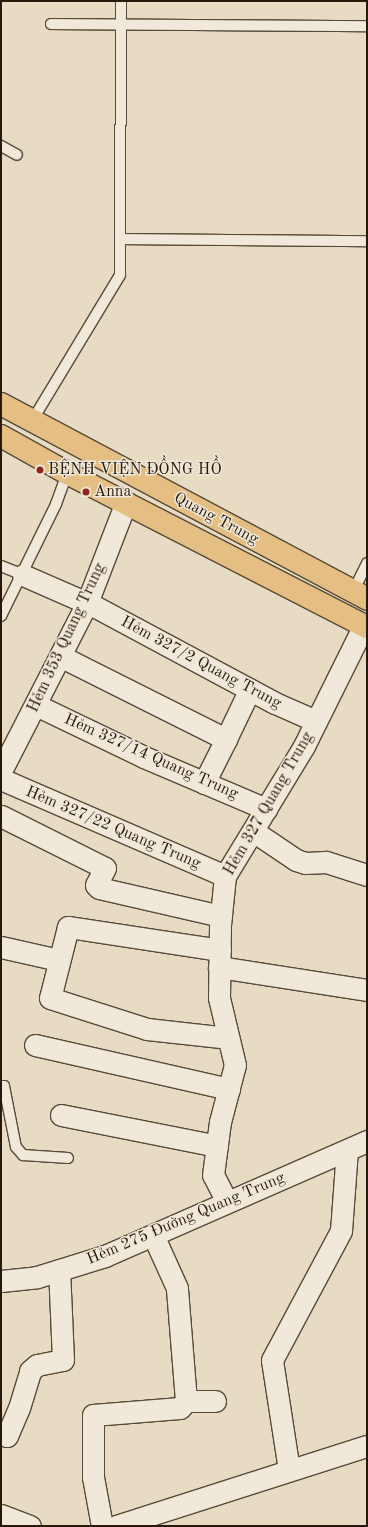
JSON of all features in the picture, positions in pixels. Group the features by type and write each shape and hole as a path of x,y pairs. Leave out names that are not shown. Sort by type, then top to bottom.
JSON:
{"main road":[{"name":"Quang Trung","path":"1,404 360,595"},
{"name":"Quang Trung","path":"1,436 67,473 366,626"}],"street":[{"name":"Hẻm 353 Quang Trung","path":"1,771 87,603 126,502"},
{"name":"Hẻm 327/2 Quang Trung","path":"23,575 87,603 250,690 316,720"},
{"name":"Hẻm 327 Quang Trung","path":"227,1202 213,1175 228,1089 235,1065 219,998 221,916 226,876 316,720 366,626"},
{"path":"60,656 226,739"},
{"path":"204,783 250,690"},
{"name":"Hẻm 327/14 Quang Trung","path":"36,705 144,757 266,809"},
{"name":"Hẻm 327/22 Quang Trung","path":"1,779 226,876"},
{"path":"1,816 105,868 96,885 99,888 221,916"},
{"path":"253,831 296,860 305,863 326,862 367,875"},
{"path":"228,1038 147,1029 53,1001 50,998 50,993 68,928 220,958 367,990"},
{"path":"1,947 58,960"},
{"path":"35,1046 228,1089"},
{"path":"61,1115 217,1146"},
{"name":"Hẻm 275 Đường Quang Trung","path":"1,1281 37,1277 105,1256 367,1141"},
{"path":"289,1470 272,1360 341,1231 347,1150"},
{"path":"152,1235 177,1288 186,1402"},
{"path":"1,1432 7,1436 19,1408 30,1371 37,1365 63,1360 59,1270"},
{"path":"102,1526 93,1477 93,1415 180,1408 186,1402 215,1401"},
{"path":"116,1526 367,1446"},
{"path":"1,1515 30,1526"}],"lane":[{"path":"32,421 120,275 121,1"},
{"path":"51,24 367,26"},
{"path":"1,146 17,155"},
{"path":"120,240 367,241"},
{"path":"1,616 23,575 56,504 67,473"},
{"path":"360,595 367,564"},
{"path":"1,566 23,575"},
{"path":"1,1086 4,1086 16,1147 23,1155 68,1158"}],"place":[{"name":"BỆNH VIỆN ĐỒNG HỒ","path":"40,470"},
{"name":"Anna","path":"86,492"}]}
